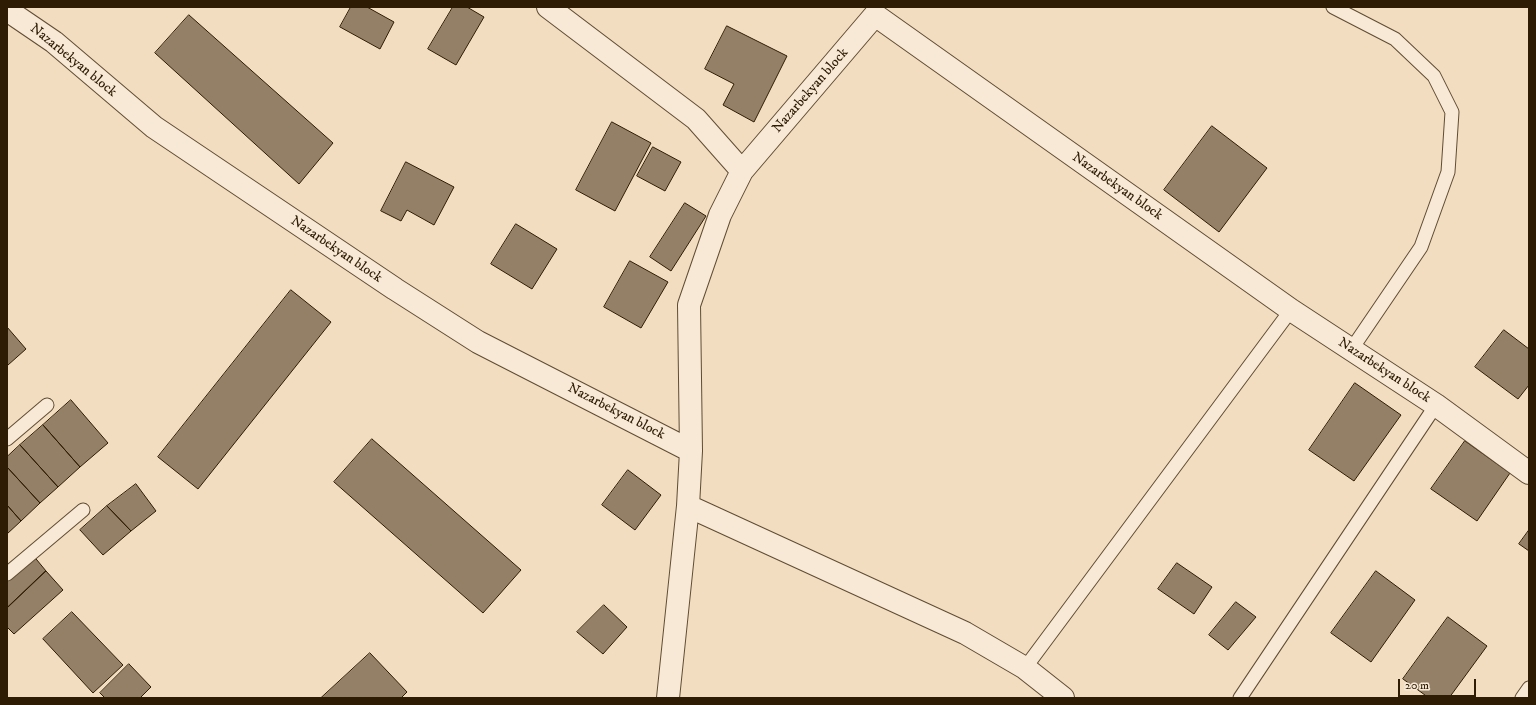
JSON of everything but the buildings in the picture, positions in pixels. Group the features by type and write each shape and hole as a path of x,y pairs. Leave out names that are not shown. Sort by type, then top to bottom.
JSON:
{"street":[{"path":"548,7 696,119 742,171"},
{"name":"Nazarbekyan block","path":"7,10 54,42 154,127 395,289 478,342 690,451"},
{"name":"Nazarbekyan block","path":"668,698 688,506 690,451 689,305 720,215 742,171 877,11 1291,310 1436,405 1529,473"},
{"path":"688,506 965,634 1025,668 1063,698"}],"lane":[{"path":"1333,7 1395,39 1434,76 1452,112 1448,172 1421,247 1351,350"},
{"path":"1025,668 1291,310"},
{"path":"7,439 47,405"},
{"path":"1240,698 1436,405"},
{"path":"7,574 82,510"},
{"path":"1522,698 1529,688"}]}
